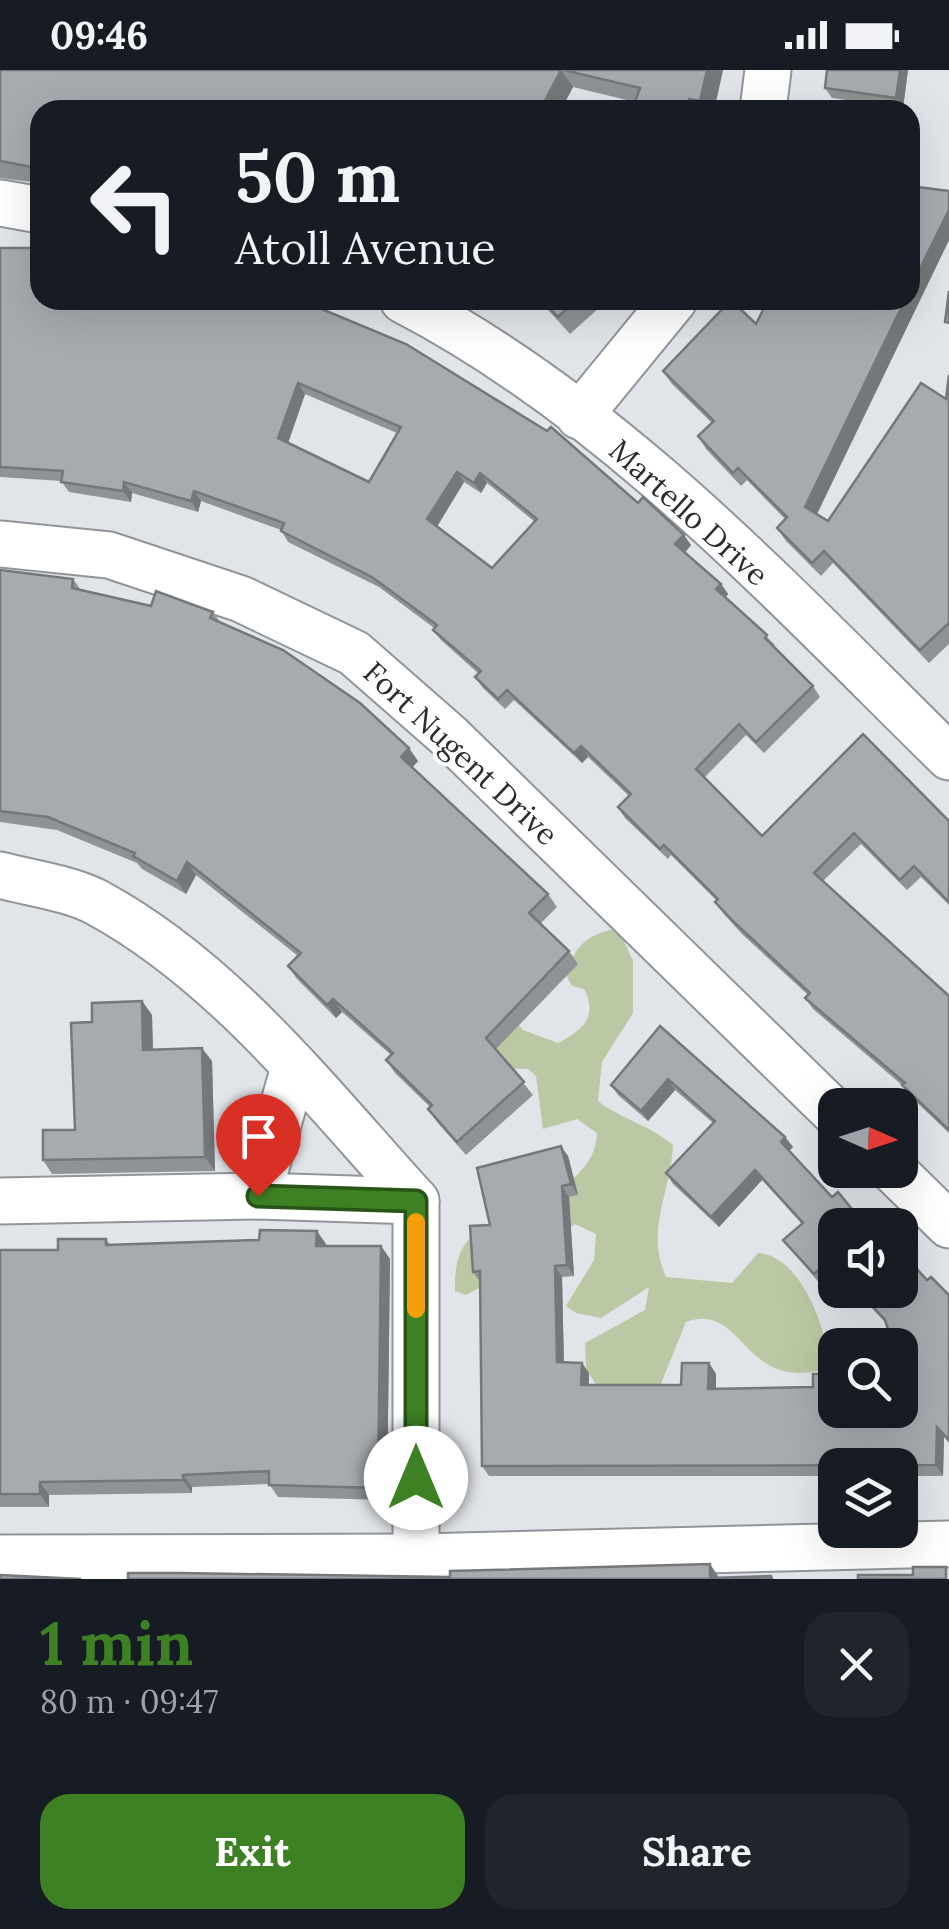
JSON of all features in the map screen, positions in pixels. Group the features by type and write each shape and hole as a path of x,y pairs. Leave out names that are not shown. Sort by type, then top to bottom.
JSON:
{"street":[{"path":"764,100 768,70"},
{"path":"0,203 30,208"},
{"name":"Martello Drive","path":"422,310 454,327 579,416 688,506 941,734"},
{"path":"579,416 666,310"},
{"name":"Fort Nugent Drive","path":"0,544 109,555 241,598 354,653 450,737 818,1096"},
{"path":"0,875 93,900 180,956 294,1068 416,1201 416,1557"},
{"path":"258,1196 294,1068"},
{"path":"911,1188 949,1225"},
{"path":"0,1201 258,1196 416,1201"},
{"path":"0,1558 416,1557 949,1544"}],"green space":[{"path":"618,928 633,961 633,1013 602,1062 598,1101 673,1145 658,1228 660,1260 666,1277 732,1283 758,1253 781,1262 799,1281 818,1317 822,1328 818,1328 818,1370 796,1373 775,1368 720,1323 705,1319 686,1322 658,1391 598,1388 586,1368 585,1343 645,1310 649,1287 601,1318 576,1313 566,1306 594,1260 596,1234 575,1224 513,1270 466,1295 455,1291 456,1267 471,1237 554,1198 586,1165 597,1133 577,1119 543,1129 536,1076 528,1069 479,1067 486,985 523,1030 558,1043 574,1034 588,1016 590,1008 584,989 572,986 566,975 584,942"}],"building":[{"path":"0,70 561,70 545,100 30,100 30,167 0,161"},
{"path":"563,70 707,70 700,100 636,100 640,88"},
{"path":"827,70 900,70 896,98 825,88"},
{"path":"920,187 949,191 949,210 920,269"},
{"path":"0,248 30,248 30,310 324,310 406,344 547,431 551,427 638,503 643,497 684,535 675,544 721,584 716,589 767,635 765,638 813,686 756,742 739,724 696,769 762,836 863,734 949,821 949,902 914,866 900,880 854,833 814,873 949,996 949,1130 918,1100 918,1088 905,1088 902,1085 905,1083 805,998 810,993 735,923 715,902 718,899 664,845 660,849 618,807 631,794 581,746 574,753 507,690 498,699 475,677 481,671 433,630 437,625 372,577 281,531 284,523 194,491 191,501 124,482 123,491 61,482 63,471 0,467","holes":["298,383 401,427 369,482 278,438","457,472 474,483 480,473 537,519 492,568 427,519"]},
{"path":"949,291 949,323 945,322"},
{"path":"721,310 741,310 756,324 763,310 900,310 805,507 828,521 921,383 946,399 949,375 949,623 920,650 824,551 812,563 777,528 787,517 738,468 733,473 698,436 714,421 663,371"},
{"path":"0,570 73,579 72,588 151,606 156,591 213,612 210,618 283,650 360,703 409,748 401,757 548,894 529,913 569,951 486,1038 524,1082 457,1142 428,1109 432,1105 386,1060 393,1053 333,999 327,1005 288,966 301,953 187,862 177,881 133,856 135,853 48,817 0,811"},
{"path":"142,1001 143,1050 202,1048 205,1157 43,1160 43,1130 75,1130 71,1023 92,1022 92,1003"},
{"path":"660,1026 785,1137 781,1142 818,1182 818,1188 824,1188 832,1197 838,1192 851,1208 818,1208 818,1270 814,1274 783,1240 803,1223 755,1170 711,1217 666,1173 715,1121 668,1079 641,1111 611,1085"},
{"path":"561,1146 571,1184 562,1186 567,1265 555,1266 557,1362 582,1363 581,1385 681,1385 682,1363 709,1363 708,1389 813,1387 813,1374 818,1374 818,1428 918,1428 918,1328 888,1328 874,1308 918,1308 918,1270 927,1280 931,1277 949,1295 949,1440 937,1427 936,1465 918,1465 918,1448 818,1448 818,1465 482,1466 480,1271 473,1272 470,1226 490,1225 477,1168"},
{"path":"260,1230 317,1231 316,1246 381,1246 378,1488 269,1485 269,1471 183,1475 183,1480 40,1482 40,1494 0,1494 0,1250 58,1250 58,1239 106,1239 106,1245 259,1240"},
{"path":"710,1564 710,1578 772,1579 128,1579 128,1573 450,1577 450,1571"},
{"path":"913,1567 946,1567 946,1579 858,1579 858,1575 913,1575"},
{"path":"0,1575 81,1579 0,1579"}],"slow traffic":[{"path":"416,1222 416,1309"}],"route":[{"path":"258,1196 416,1201 416,1478"}]}
